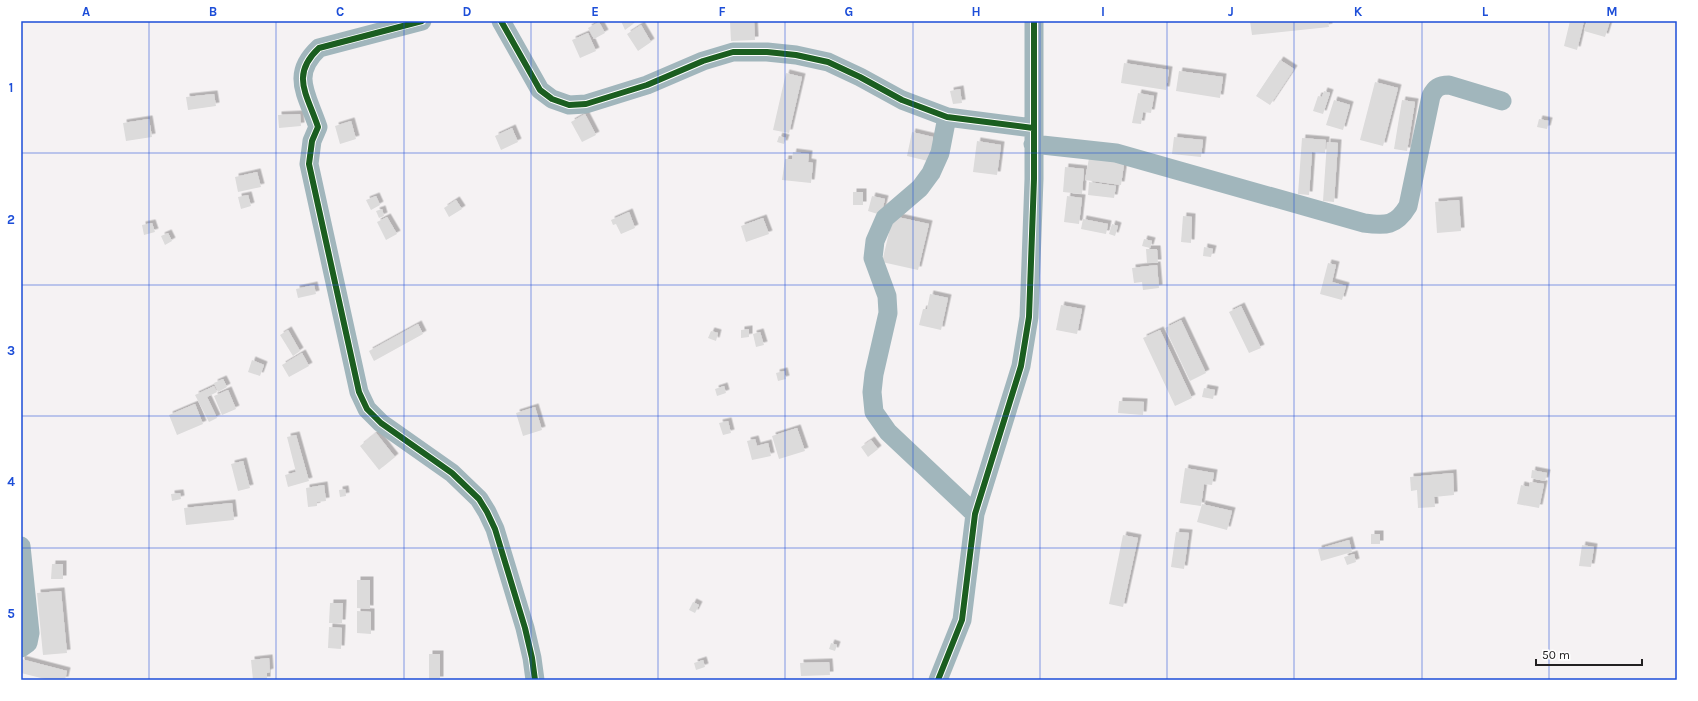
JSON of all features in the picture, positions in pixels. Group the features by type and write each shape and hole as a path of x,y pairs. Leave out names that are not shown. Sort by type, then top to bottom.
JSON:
{"street":[{"path":"422,21 319,48 310,57 303,68 302,79 318,127 312,142 309,164 359,392 367,409 381,423 452,473 479,500 487,512 494,529 525,628 532,658 535,680"},
{"path":"501,21 540,90 552,99 569,105 586,104 647,85 704,61 733,52 767,52 796,55 828,62 860,77 902,100 947,117 1116,153 1356,221 1378,225 1396,221 1402,216 1408,206 1420,158 1431,96 1434,90 1441,85 1449,85 1502,101"},
{"path":"938,680 962,620 975,514 1022,359 1029,317 1034,179 1034,21"},
{"path":"947,117 940,153 931,173 920,188 885,218 875,241 873,258 887,296 888,313 874,374 872,392 874,412 888,432 975,514"},
{"path":"21,546 30,633 28,643 21,648"}],"building":[{"path":"621,21 631,21 633,24 625,30"},
{"path":"730,21 754,21 755,40 731,41"},
{"path":"1250,21 1328,21 1329,27 1252,35"},
{"path":"1570,21 1584,21 1577,50 1564,46"},
{"path":"1587,21 1610,21 1605,37 1584,31"},
{"path":"599,22 605,33 594,39 588,28"},
{"path":"641,25 651,42 638,51 627,34"},
{"path":"588,33 596,51 580,58 572,40"},
{"path":"1280,60 1294,69 1270,105 1256,96"},
{"path":"1124,63 1169,70 1166,90 1121,83"},
{"path":"1179,71 1223,77 1220,98 1176,91"},
{"path":"786,73 802,77 789,133 773,130"},
{"path":"1375,82 1398,88 1383,146 1360,140"},
{"path":"960,89 962,103 953,104 950,91"},
{"path":"1324,91 1330,93 1323,114 1313,111 1318,96 1322,97"},
{"path":"1138,93 1154,96 1151,113 1143,112 1141,124 1132,123"},
{"path":"214,94 216,106 188,110 186,97"},
{"path":"1334,100 1350,105 1343,130 1326,125"},
{"path":"1402,100 1415,102 1407,151 1394,149"},
{"path":"300,114 301,126 279,128 278,115"},
{"path":"585,114 596,135 582,142 571,122"},
{"path":"149,119 152,137 126,141 123,123"},
{"path":"1539,119 1549,121 1547,129 1537,127"},
{"path":"351,121 356,139 340,144 335,126"},
{"path":"512,128 518,142 501,150 495,136"},
{"path":"912,132 933,137 933,140 936,140 928,161 907,156"},
{"path":"779,136 786,138 784,144 777,142"},
{"path":"1174,137 1203,140 1201,157 1172,154"},
{"path":"1302,138 1326,140 1325,153 1312,152 1309,195 1298,194"},
{"path":"977,141 1001,145 997,175 973,172"},
{"path":"1327,142 1338,143 1334,202 1323,201"},
{"path":"793,152 809,154 808,162 813,163 811,183 782,180 785,159 792,159"},
{"path":"1089,158 1124,164 1121,185 1085,180"},
{"path":"1065,167 1084,169 1082,194 1063,192"},
{"path":"257,172 261,187 238,192 235,177"},
{"path":"1089,182 1116,186 1114,198 1088,195"},
{"path":"853,192 863,192 863,205 853,205"},
{"path":"248,195 251,206 241,209 238,197"},
{"path":"376,196 380,205 371,210 366,200"},
{"path":"872,196 885,199 881,215 868,211"},
{"path":"1067,196 1082,198 1079,224 1064,222"},
{"path":"456,200 462,209 449,217 444,208"},
{"path":"1459,200 1461,231 1437,233 1435,202"},
{"path":"382,209 384,216 379,218 376,211"},
{"path":"629,212 635,228 621,234 616,224 613,225 611,220"},
{"path":"893,216 929,224 918,270 882,262"},
{"path":"1183,216 1192,217 1191,243 1181,242"},
{"path":"387,217 397,234 386,240 377,222"},
{"path":"763,218 769,234 746,242 741,226"},
{"path":"1083,219 1108,224 1106,234 1081,229"},
{"path":"152,223 155,232 144,235 142,225"},
{"path":"1112,224 1118,226 1115,236 1109,234"},
{"path":"168,233 172,241 165,245 161,236"},
{"path":"1144,239 1152,241 1150,248 1142,246"},
{"path":"1204,247 1213,249 1211,257 1203,256"},
{"path":"1146,249 1157,249 1158,263 1147,263"},
{"path":"1328,263 1336,265 1332,282 1346,286 1342,300 1320,294"},
{"path":"1157,265 1159,288 1143,290 1142,282 1134,283 1132,268"},
{"path":"314,285 316,294 298,298 296,289"},
{"path":"930,294 948,298 941,330 919,325 923,309 927,309"},
{"path":"1061,305 1082,309 1077,334 1056,330"},
{"path":"1241,306 1261,348 1249,353 1229,312"},
{"path":"1181,320 1206,373 1190,381 1165,328"},
{"path":"418,324 423,334 374,361 369,351"},
{"path":"749,329 749,337 741,338 741,330"},
{"path":"288,330 300,351 293,356 280,335"},
{"path":"1160,330 1192,398 1175,406 1143,338"},
{"path":"711,331 718,333 716,341 708,338"},
{"path":"760,332 764,345 756,347 753,334"},
{"path":"302,353 309,366 289,377 282,365"},
{"path":"252,360 264,365 260,376 248,372"},
{"path":"784,371 786,379 778,381 776,373"},
{"path":"223,379 227,387 218,392 214,383"},
{"path":"214,386 217,392 207,397 217,418 209,422 195,395"},
{"path":"724,386 726,393 717,396 715,389"},
{"path":"1204,388 1215,390 1213,399 1202,397"},
{"path":"228,390 236,409 222,415 214,396"},
{"path":"1119,401 1144,402 1143,415 1118,413"},
{"path":"195,404 203,424 177,435 169,415"},
{"path":"535,407 542,430 523,436 516,413"},
{"path":"728,421 731,433 723,435 719,423"},
{"path":"797,428 805,451 779,459 772,436"},
{"path":"376,433 395,457 379,470 360,446"},
{"path":"296,435 309,481 288,487 285,475 296,472 287,437"},
{"path":"755,439 757,446 768,443 771,456 752,460 747,441"},
{"path":"871,440 878,449 868,457 861,447"},
{"path":"243,461 250,488 238,491 231,464"},
{"path":"1185,468 1214,473 1212,485 1204,484 1201,506 1180,503"},
{"path":"1532,470 1547,473 1545,481 1531,478"},
{"path":"1453,473 1454,495 1434,497 1435,507 1418,508 1417,490 1411,491 1410,477"},
{"path":"1530,482 1544,484 1539,508 1517,504 1521,485 1529,487"},
{"path":"324,485 326,501 317,502 317,506 308,507 306,488"},
{"path":"345,489 346,496 340,497 339,490"},
{"path":"180,493 181,499 172,501 171,494"},
{"path":"232,503 234,520 186,525 184,508"},
{"path":"1202,504 1232,511 1227,530 1197,522"},
{"path":"1176,532 1189,533 1184,569 1171,567"},
{"path":"1371,534 1380,534 1380,544 1371,544"},
{"path":"1123,535 1138,538 1123,607 1109,604"},
{"path":"1349,540 1352,552 1321,561 1318,549"},
{"path":"1582,545 1594,547 1591,567 1579,566"},
{"path":"1354,554 1356,562 1347,565 1344,557"},
{"path":"52,564 63,564 63,579 51,579"},
{"path":"357,580 370,580 370,609 357,608"},
{"path":"61,591 67,653 43,655 37,593"},
{"path":"693,602 699,605 695,613 689,610"},
{"path":"330,603 343,603 342,623 329,623"},
{"path":"357,611 371,612 371,634 357,633"},
{"path":"329,627 342,628 341,649 328,648"},
{"path":"831,643 837,645 835,651 829,649"},
{"path":"429,654 440,654 440,680 429,680"},
{"path":"269,658 270,672 267,673 267,680 253,680 251,660"},
{"path":"21,659 67,671 65,680 49,680 21,673"},
{"path":"703,660 705,667 696,670 694,663"},
{"path":"829,662 830,675 801,676 800,663"}],"cycle path":[{"path":"422,21 319,48 310,58 305,67 303,76 304,85 306,95 318,127 312,141 309,164 359,392 367,409 381,423 452,473 479,499 487,512 495,529 525,628 532,658 535,680"},
{"path":"501,21 540,90 552,99 569,105 586,104 647,85 703,61 733,52 767,52 796,55 828,62 860,77 902,100 947,117 1033,128"},
{"path":"938,680 962,620 975,514 1021,366 1029,317 1034,179 1034,21"}]}
